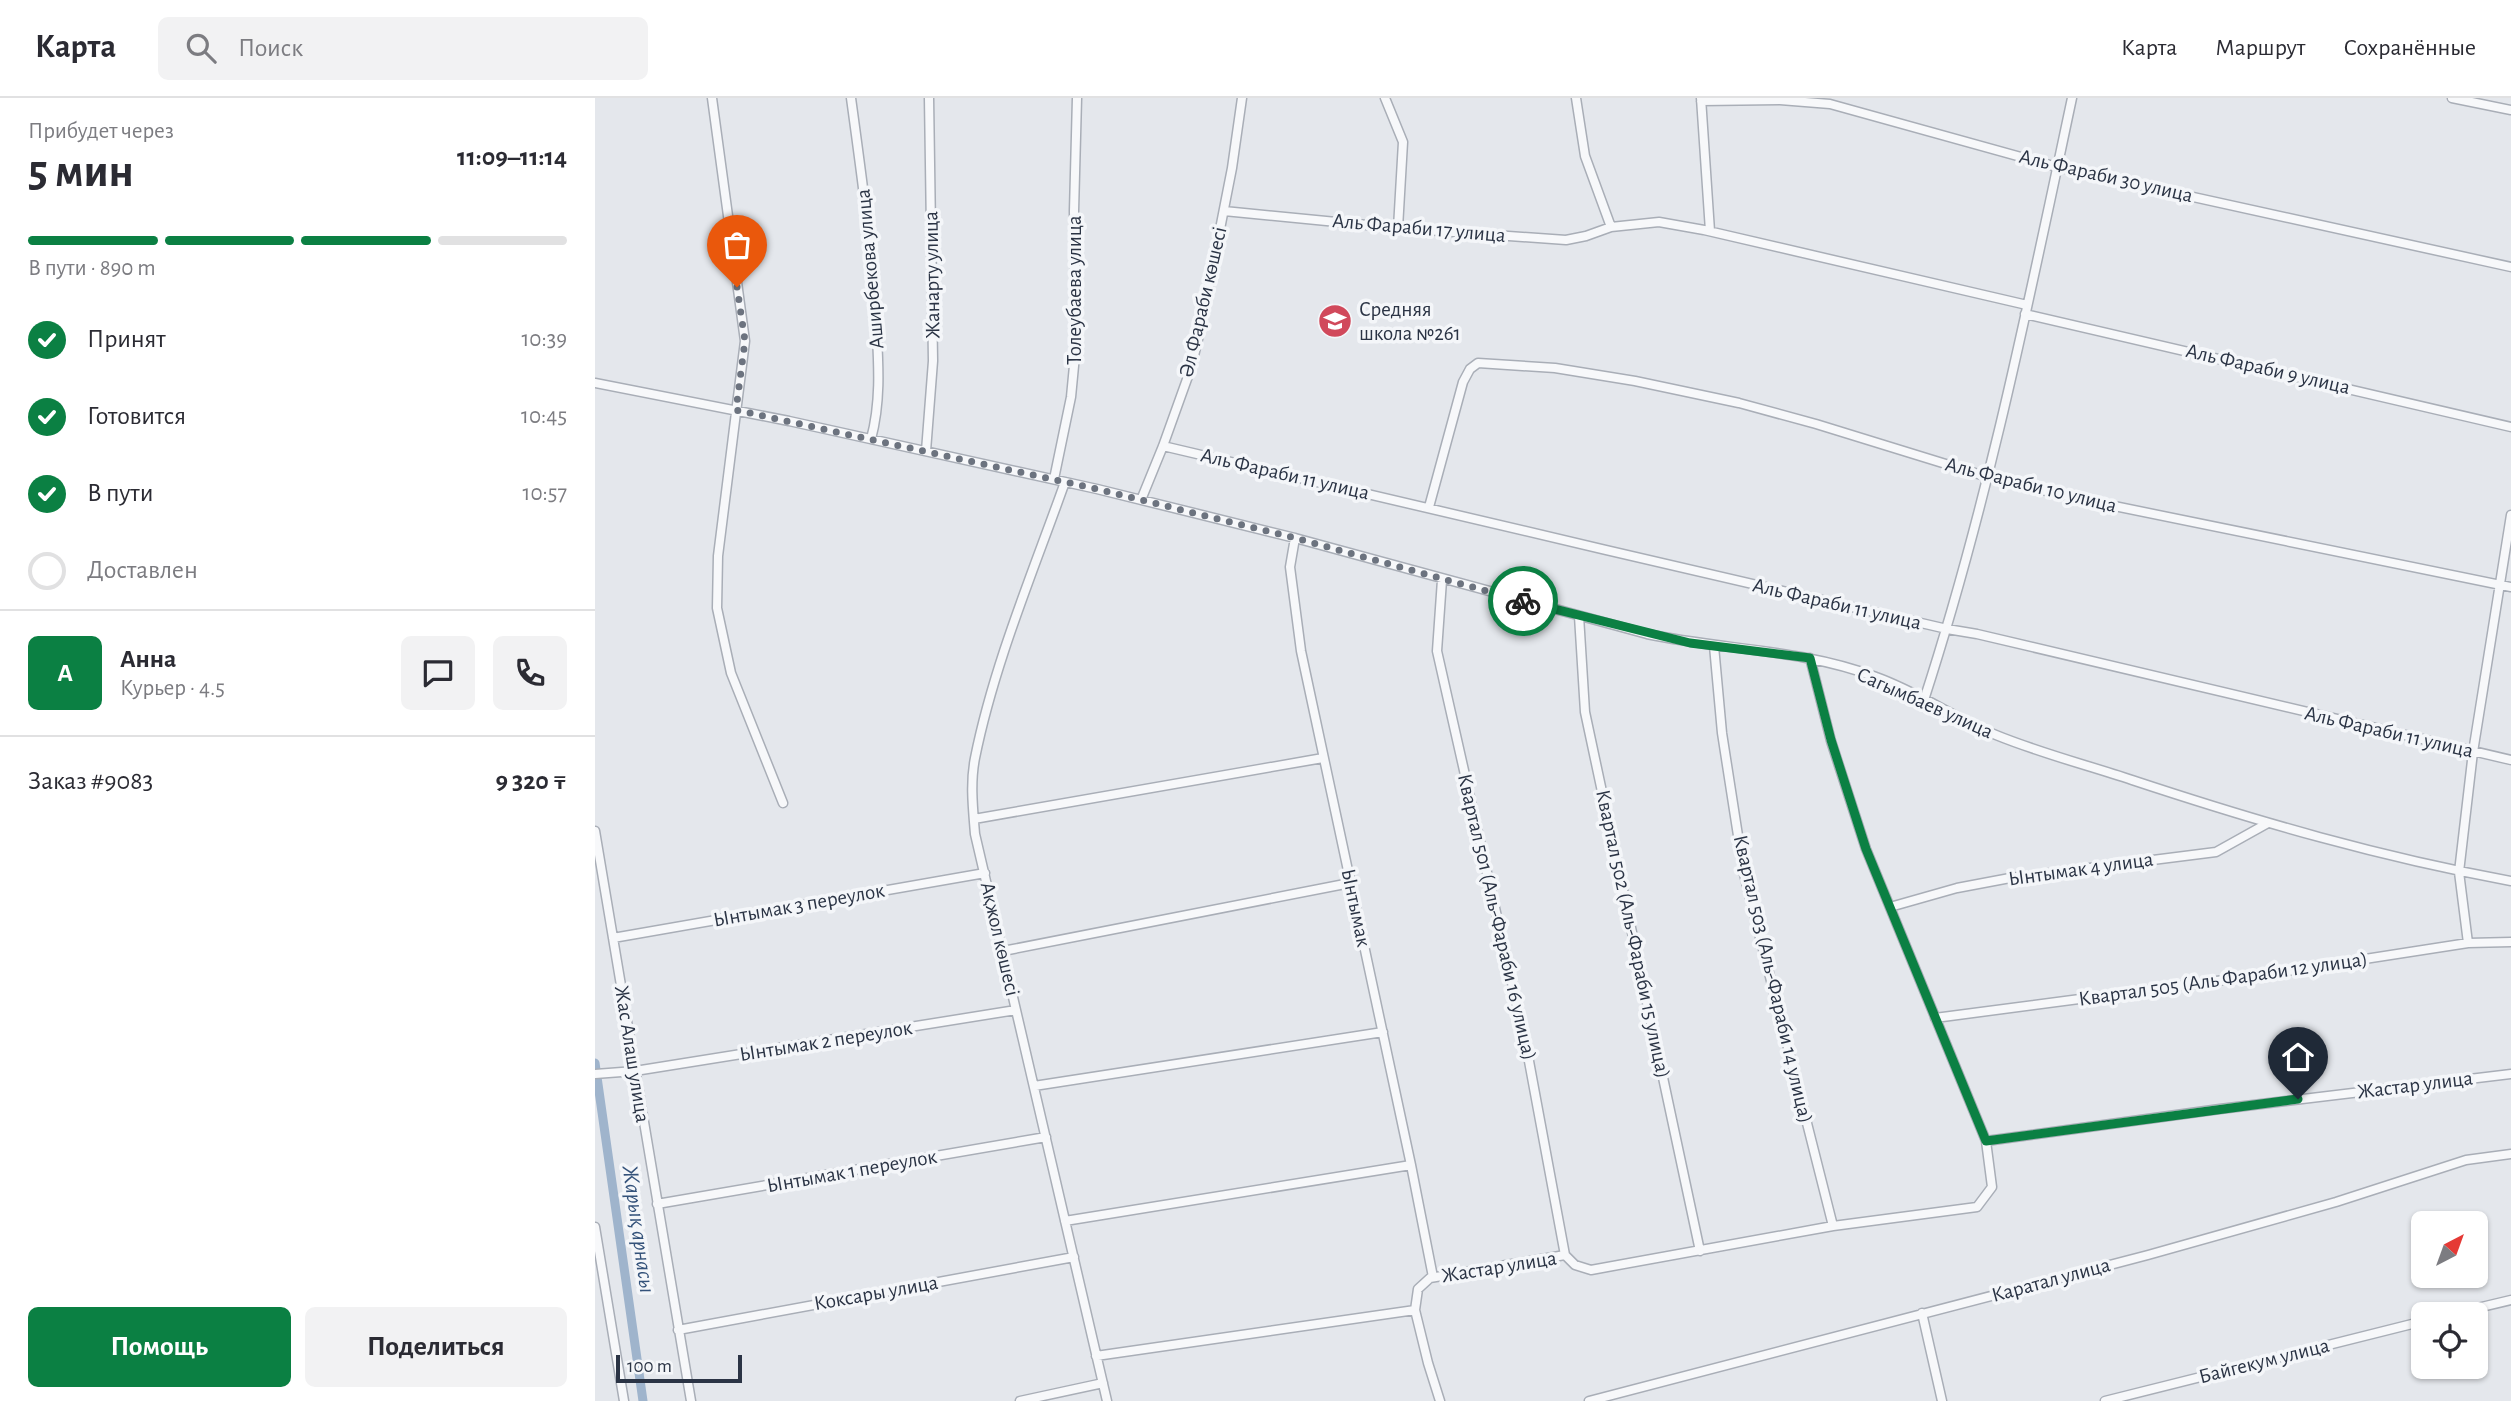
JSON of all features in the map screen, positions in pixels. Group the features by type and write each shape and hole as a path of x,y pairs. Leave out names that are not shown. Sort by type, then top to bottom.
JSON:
{"street":[{"path":"712,98 745,341 718,556 717,608 731,673 783,803"},
{"name":"Аширбекова улица","path":"851,98 873,262 880,375 877,414 871,439"},
{"name":"Жанарту улица","path":"926,451 933,360 929,98"},
{"name":"Толеубаева улица","path":"1054,479 1071,397 1076,345 1074,211 1077,98"},
{"name":"Әл Фараби көшесі","path":"1141,500 1163,446 1197,344 1224,211 1242,98"},
{"path":"1385,98 1403,142 1398,228"},
{"path":"1576,98 1585,156 1611,227"},
{"path":"1924,700 1947,629 1988,477 2072,98"},
{"path":"2452,98 2511,110"},
{"path":"1701,99 1710,231"},
{"name":"Аль Фараби 30 улица","path":"1701,99 1830,104 2057,167 2511,267"},
{"name":"Аль Фараби 17 улица","path":"1224,211 1398,228 1566,240 1611,227 1659,222 1710,231"},
{"name":"Аль Фараби 9 улица","path":"1710,231 2511,427"},
{"name":"Аль Фараби 10 улица","path":"1429,507 1463,382 1470,369 1478,363 1555,368 1635,381 1739,403 1988,477 2075,498 2511,587"},
{"name":"Сагымбаев улица","path":"595,383 736,410 1054,479 1295,538 1647,634 1714,646 1810,658 1877,677 1996,735 2249,818 2307,836 2459,872 2511,881"},
{"name":"Аль Фараби 11 улица","path":"1163,446 1429,507 1671,567 1977,634 2511,760"},
{"name":"Ақжол көшесі","path":"1065,482 995,685 975,760 972,806 1016,1010 1107,1401"},
{"path":"2468,943 2459,872 2473,752 2511,515"},
{"name":"Ынтымак","path":"1295,538 1290,567 1292,594 1323,758 1433,1278"},
{"name":"Квартал 501 (Аль-Фараби 16 улица)","path":"1442,580 1437,652 1526,1045 1565,1255"},
{"name":"Квартал 502 (Аль-Фараби 15 улица)","path":"1579,616 1585,712 1700,1251"},
{"name":"Квартал 503 (Аль-Фараби 14 улица)","path":"1714,646 1722,733 1744,874 1833,1227"},
{"path":"1810,658 1831,740 1866,849 1986,1141"},
{"path":"974,819 1323,758"},
{"name":"Ынтымак 4 улица","path":"1889,907 1958,888 2010,878 2216,852 2268,823"},
{"name":"Жас Алаш улица","path":"595,831 691,1401"},
{"name":"Ынтымак 3 переулок","path":"613,938 985,873"},
{"path":"1003,951 1350,883"},
{"name":"Квартал 505 (Аль Фараби 12 улица)","path":"1935,1018 2262,975 2468,943 2511,942"},
{"name":"Ынтымак 2 переулок","path":"595,1074 635,1071 1016,1010"},
{"path":"1034,1086 1383,1032"},
{"name":"Жастар улица","path":"1415,1310 1418,1289 1433,1278 1565,1255 1575,1265 1591,1270 1833,1227 1977,1207 1992,1187 1986,1141 2220,1108 2511,1074"},
{"name":"Ынтымак 1 переулок","path":"657,1204 1046,1137"},
{"name":"Каратал улица","path":"1589,1401 2148,1255 2466,1160 2511,1154"},
{"path":"1065,1221 1411,1165"},
{"path":"595,1227 624,1401"},
{"name":"Коксары улица","path":"678,1330 1073,1257"},
{"path":"2488,1305 2511,1300"},
{"path":"1096,1356 1415,1310 1427,1363 1440,1401"},
{"path":"1922,1313 1942,1401"},
{"name":"Байгекум улица","path":"2105,1401 2411,1324"},
{"path":"1020,1401 1103,1384"}],"waterway":[{"name":"Жарық арнасы","path":"595,1063 643,1401"}],"way so far":[{"path":"737,287 745,341 736,410 1097,489 1295,538 1523,601"}],"place":[{"name":"Средняя школа №261","path":"1335,321"}],"route":[{"path":"1523,601 1690,643 1810,658 1831,740 1866,849 1986,1141 2298,1099"}]}
